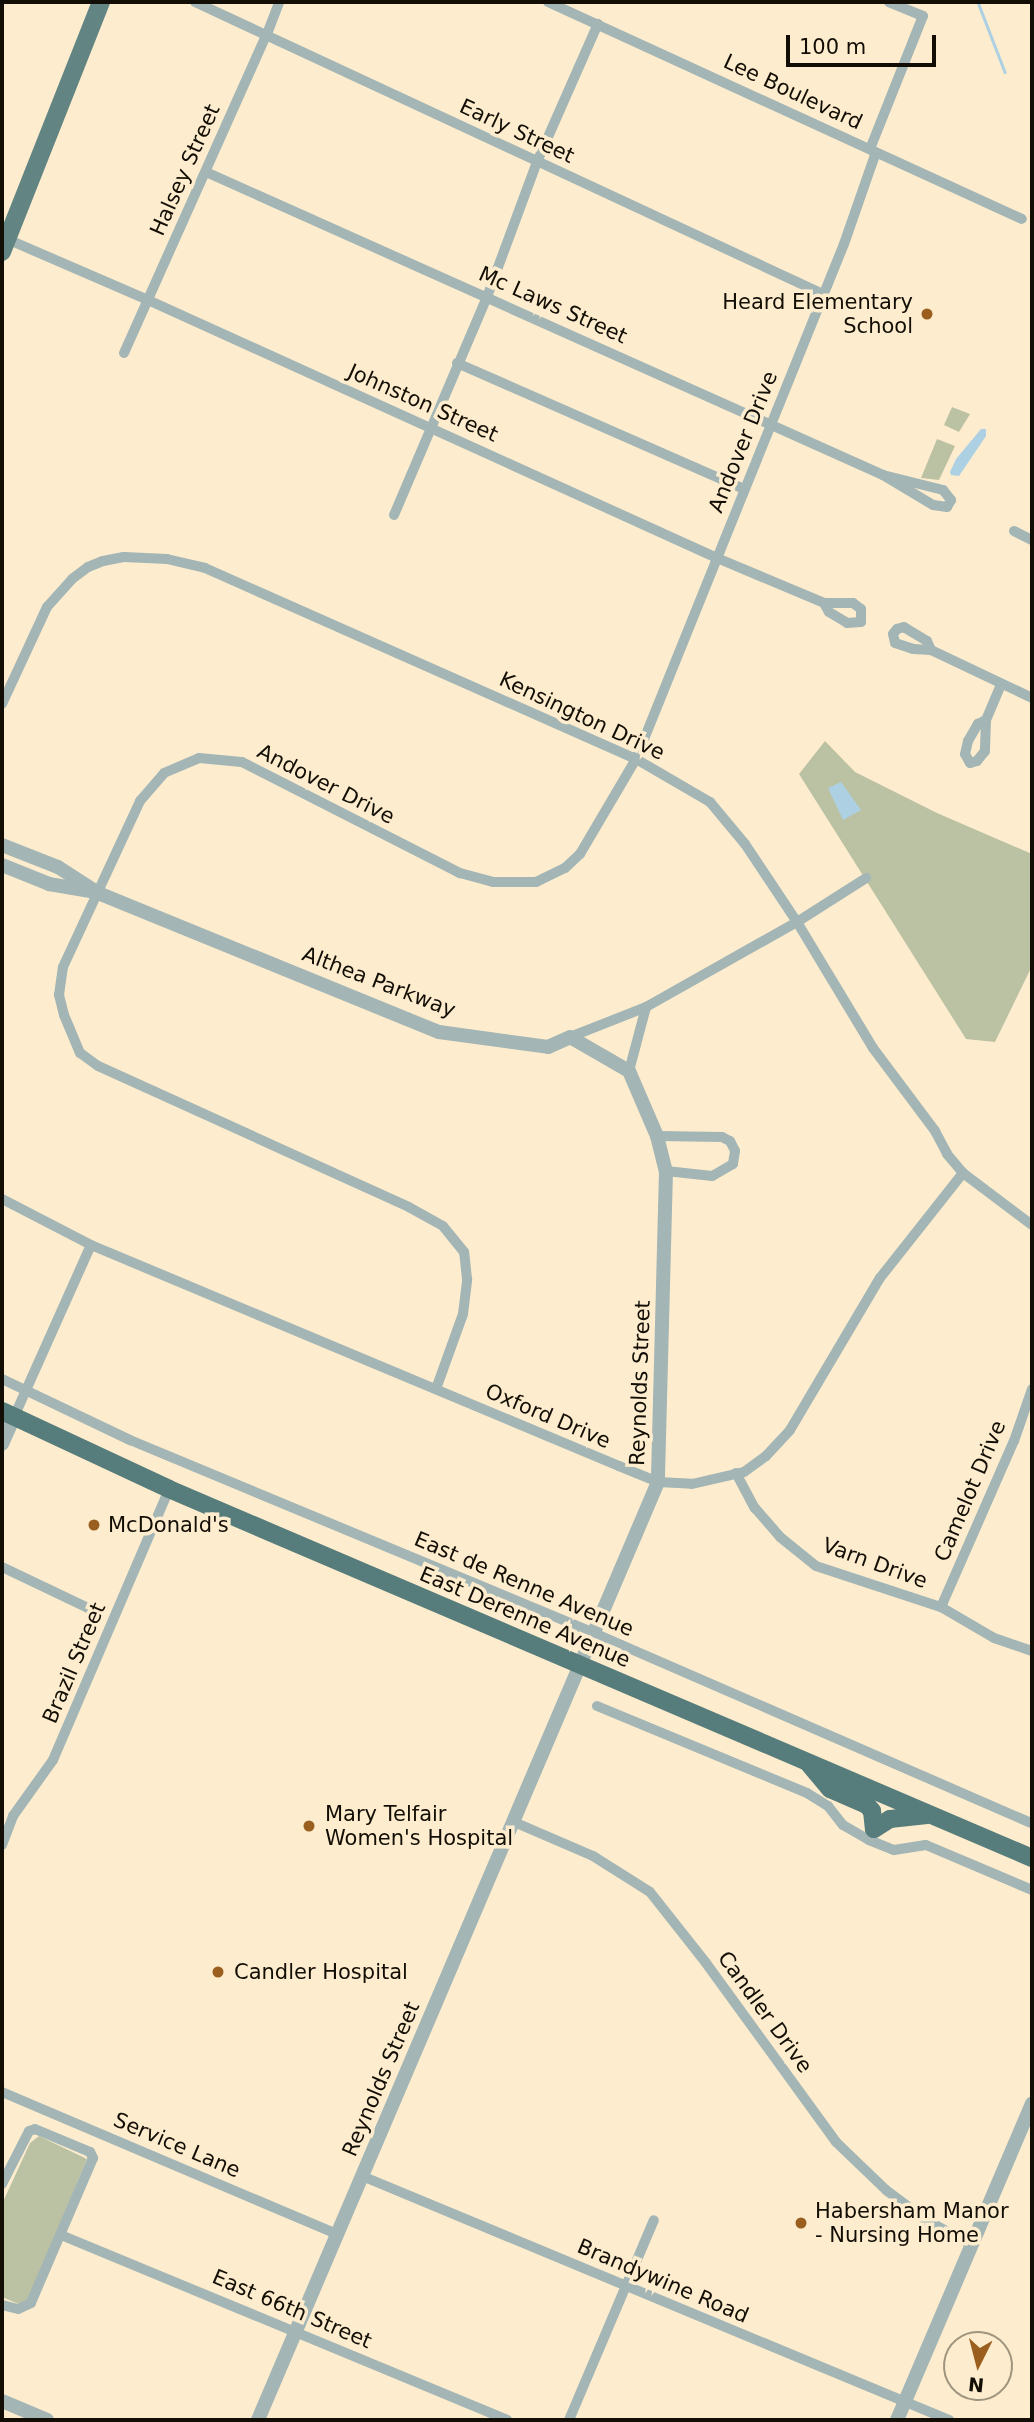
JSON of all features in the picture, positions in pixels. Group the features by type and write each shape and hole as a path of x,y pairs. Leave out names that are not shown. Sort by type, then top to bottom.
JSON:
{"highway":[{"name":"East Derenne Avenue","path":"8,1414 169,1489 1032,1858"},
{"path":"807,1761 831,1788 867,1805 872,1811 874,1829 899,1816 932,1815"}],"main road":[{"path":"4,245 101,2"}],"street":[{"name":"Early Street","path":"195,2 824,294"},
{"name":"Halsey Street","path":"124,352 279,2"},
{"name":"Lee Boulevard","path":"548,2 1022,219"},
{"name":"Andover Drive","path":"436,1389 463,1314 467,1279 464,1252 443,1226 409,1207 98,1066 80,1053 64,1015 59,995 64,967 140,801 164,773 199,758 242,762 460,873 493,882 536,882 548,877 580,854 636,760 860,202 873,151 923,16 889,2"},
{"path":"394,516 487,297 537,162 598,24"},
{"name":"Mc Laws Street","path":"206,172 883,475 933,505 947,507 950,500 943,490 883,475"},
{"name":"Johnston Street","path":"4,245 148,300 717,558 824,603"},
{"path":"457,363 744,489"},
{"path":"1014,531 1032,540"},
{"name":"Kensington Drive","path":"2,704 47,607 72,579 88,567 103,561 124,557 167,559 205,568 636,760 710,802 745,844 797,922 873,1048 963,1173 1032,1225"},
{"path":"931,650 1032,698"},
{"path":"986,720 1001,684"},
{"name":"Althea Parkway","path":"2,845 58,867 98,893 439,1032 548,1047 646,1007 797,922 866,877"},
{"name":"Althea Parkway","path":"2,865 49,884 98,893"},
{"path":"570,1037 629,1071 646,1007"},
{"name":"Reynolds Street","path":"258,2420 658,1482 666,1171 657,1136 629,1071"},
{"path":"657,1136 722,1137 730,1141 735,1151 733,1164 712,1176 666,1171"},
{"name":"Oxford Drive","path":"2,1199 91,1245 658,1482 692,1484 744,1472 766,1456 790,1430 880,1278 963,1173"},
{"path":"2,1444 8,1414 25,1392 91,1245"},
{"name":"East de Renne Avenue","path":"2,1379 143,1446 594,1633 1032,1823"},
{"name":"Camelot Drive","path":"941,1607 1014,1441 1032,1389"},
{"name":"Varn Drive","path":"736,1473 755,1508 780,1537 816,1566 941,1607 994,1638 1032,1651"},
{"name":"Brazil Street","path":"2,1846 13,1816 53,1760 169,1489"},
{"path":"2,1567 92,1610"},
{"path":"597,1706 807,1793 828,1806 843,1825 869,1840 894,1850 926,1845 1032,1890"},
{"path":"2,1810 13,1816"},
{"name":"Candler Drive","path":"513,1822 593,1856 650,1892 706,1963 836,2142 886,2190 926,2220 972,2245"},
{"name":"Service Lane","path":"2,2092 337,2234"},
{"path":"897,2420 1032,2104"},
{"path":"2,2184 29,2131 36,2129 90,2152 93,2158 31,2303 25,2309 2,2305"},
{"name":"Brandywine Road","path":"362,2176 949,2420"},
{"path":"569,2420 654,2220"},
{"name":"East 66th Street","path":"61,2235 507,2420"},
{"path":"2,2401 47,2420"}],"green space":[{"path":"952,407 970,414 959,432 944,425"},
{"path":"937,439 955,446 939,480 921,478"},
{"path":"825,741 855,772 937,813 1032,854 1032,966 995,1042 966,1039 799,774"},
{"path":"39,2136 87,2159 28,2301 21,2305 2,2297 2,2204 30,2143"}],"water":[{"path":"981,429 986,429 986,436 959,476 951,475 956,459"},
{"path":"841,782 861,810 843,820 828,788"}],"waterway":[{"path":"978,2 1005,72"}],"place":[{"name":"Heard Elementary School","path":"927,314"},
{"name":"McDonald's","path":"94,1525"},
{"name":"Mary Telfair Women's Hospital","path":"309,1826"},
{"name":"Candler Hospital","path":"218,1972"},
{"name":"Habersham Manor - Nursing Home","path":"801,2223"}]}
